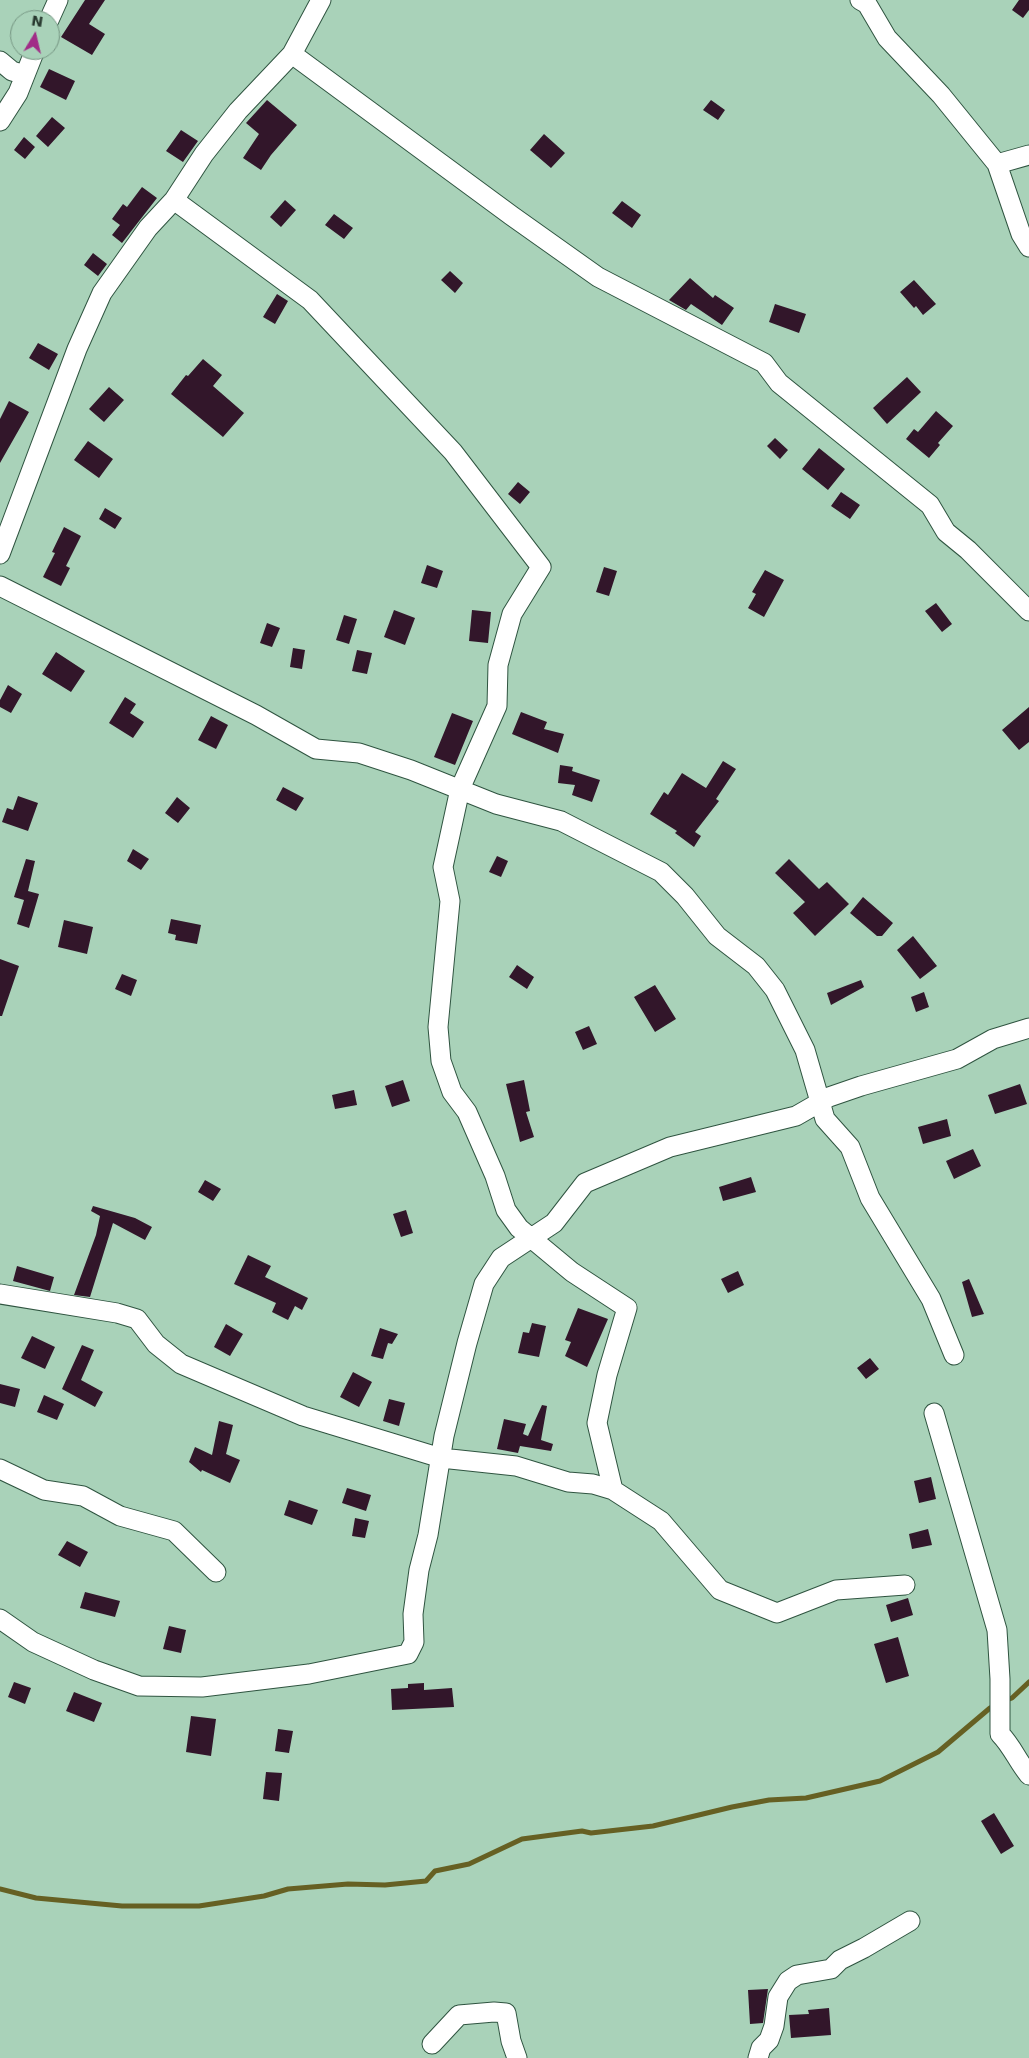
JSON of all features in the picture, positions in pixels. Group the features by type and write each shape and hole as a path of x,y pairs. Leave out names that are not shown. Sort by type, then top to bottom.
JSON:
{"street":[{"path":"0,554 77,349 102,293 148,228 174,200 204,154 233,118 292,54 321,0"},
{"path":"860,0 868,4 887,38 941,95 997,164 1020,234 1029,247"},
{"path":"292,54 598,277 764,363 778,383 930,505 946,532 968,550 1029,611"},
{"path":"0,121 18,93 31,60"},
{"path":"0,61 12,70 25,75"},
{"path":"997,164 1029,155"},
{"path":"174,200 310,300 453,452 541,567 512,614 498,665 497,706 460,790 443,867 450,901 438,1027 441,1061 452,1092 467,1112 495,1176 506,1210 519,1228 572,1272 626,1308 607,1375 597,1423 613,1490"},
{"path":"0,586 256,715 316,748 359,753 411,770 496,804 561,821 661,872 685,896 718,936 756,966 775,990 805,1050 825,1119 850,1147 870,1198 931,1300 954,1356"},
{"path":"0,1619 33,1642 94,1670 139,1686 202,1687 310,1674 408,1654 414,1642 413,1614 419,1570 428,1535 441,1458 467,1343 484,1284 501,1258 530,1237 554,1223 585,1184 670,1147 796,1116 820,1102 861,1086 957,1059 993,1039 1029,1028"},
{"path":"0,1294 117,1313 137,1319 156,1344 181,1364 303,1416 441,1458 516,1466 568,1482 593,1484 613,1490 661,1521 720,1590 777,1613 836,1590 905,1585"},
{"path":"934,1413 997,1630 1000,1679 1000,1734 1008,1742 1020,1764 1029,1775"},
{"path":"0,1469 44,1490 84,1496 120,1516 174,1531 216,1572"},
{"path":"758,2058 761,2048 769,2040 774,2026 778,1998 788,1981 797,1975 830,1969 840,1960 910,1921"},
{"path":"432,2044 459,2015 500,2012 506,2014 511,2041 517,2058"}],"building":[{"path":"85,0 105,0 89,24 105,34 92,55 61,37"},
{"path":"1019,0 1029,0 1029,10 1023,18 1012,10"},
{"path":"49,69 75,81 66,100 40,87"},
{"path":"267,100 297,125 271,155 261,170 243,158 259,134 246,123"},
{"path":"711,100 725,110 718,120 703,110"},
{"path":"52,117 65,128 48,147 36,136"},
{"path":"181,130 198,141 183,162 166,151"},
{"path":"544,134 565,153 551,168 530,150"},
{"path":"24,137 35,147 25,159 14,150"},
{"path":"142,187 157,198 122,243 112,235 120,225 112,219 123,204 127,207"},
{"path":"285,200 296,210 281,227 270,217"},
{"path":"622,201 641,215 632,228 612,213"},
{"path":"334,214 353,228 344,239 325,225"},
{"path":"93,253 107,264 98,276 84,265"},
{"path":"450,271 463,283 455,293 441,280"},
{"path":"690,278 713,298 715,295 734,308 722,325 691,304 686,310 669,300"},
{"path":"914,280 936,304 923,315 900,292"},
{"path":"277,294 288,301 275,324 263,317"},
{"path":"775,304 806,314 799,333 769,322"},
{"path":"38,343 58,354 49,370 29,358"},
{"path":"203,359 222,375 213,386 244,413 223,437 171,394 186,375 188,376"},
{"path":"907,377 921,392 887,424 873,408"},
{"path":"109,387 124,400 104,422 89,409"},
{"path":"9,401 29,412 0,463 0,419"},
{"path":"936,411 953,426 938,443 940,445 929,458 906,439 914,429 918,432"},
{"path":"775,438 788,450 780,459 767,446"},
{"path":"88,441 113,459 99,478 74,460"},
{"path":"819,448 845,469 828,490 802,469"},
{"path":"518,482 530,492 520,504 508,494"},
{"path":"841,492 860,505 850,519 831,506"},
{"path":"105,508 122,518 115,529 99,519"},
{"path":"64,527 81,536 66,566 70,568 61,586 43,577 55,553 52,552"},
{"path":"427,565 443,571 437,588 421,583"},
{"path":"604,567 617,571 609,596 596,592"},
{"path":"765,570 784,580 764,617 748,608 756,594 752,592"},
{"path":"936,603 952,624 942,632 925,611"},
{"path":"394,610 415,618 405,645 384,637"},
{"path":"472,610 491,612 488,643 469,641"},
{"path":"344,615 357,619 349,644 336,640"},
{"path":"267,623 280,628 272,647 260,643"},
{"path":"293,648 305,650 302,669 290,667"},
{"path":"357,650 372,653 367,674 352,671"},
{"path":"56,652 85,671 71,692 42,674"},
{"path":"8,685 22,694 11,713 0,707 0,700"},
{"path":"125,697 136,704 130,713 144,722 133,738 109,723"},
{"path":"1029,707 1029,742 1019,750 1002,730"},
{"path":"521,712 547,722 544,729 564,734 558,753 512,734"},
{"path":"452,713 473,721 455,765 434,757"},
{"path":"211,716 228,725 216,749 198,740"},
{"path":"723,761 736,769 716,799 719,801 695,832 701,836 694,847 675,833 677,831 650,814 664,792 668,795 682,773 706,788"},
{"path":"560,765 573,767 572,771 600,780 592,802 572,795 575,785 558,783"},
{"path":"283,787 304,798 296,811 276,800"},
{"path":"18,796 38,803 28,831 2,822 7,808 13,810"},
{"path":"177,797 190,808 178,823 165,813"},
{"path":"133,849 149,859 141,870 127,861"},
{"path":"497,856 508,861 501,877 489,872"},
{"path":"26,859 35,861 28,891 39,894 29,928 17,924 24,900 14,897"},
{"path":"789,859 819,889 827,882 849,904 815,936 793,913 805,902 775,873"},
{"path":"863,897 893,923 882,936 877,936 850,913"},
{"path":"171,919 201,925 197,944 175,940 176,935 168,933"},
{"path":"64,920 93,927 87,954 58,947"},
{"path":"913,936 937,966 920,979 897,950"},
{"path":"0,959 19,966 2,1016 0,1016"},
{"path":"517,965 534,977 527,989 509,977"},
{"path":"122,974 137,980 131,996 115,989"},
{"path":"861,980 864,987 831,1005 827,993"},
{"path":"655,985 676,1019 655,1032 634,997"},
{"path":"924,992 929,1007 916,1012 911,997"},
{"path":"589,1026 597,1044 583,1050 575,1032"},
{"path":"403,1080 410,1101 392,1107 385,1086"},
{"path":"524,1080 530,1111 526,1112 534,1137 520,1142 506,1084"},
{"path":"1020,1084 1027,1104 995,1114 988,1095"},
{"path":"354,1090 357,1105 335,1109 332,1095"},
{"path":"947,1119 951,1136 923,1144 918,1127"},
{"path":"973,1149 981,1166 954,1179 946,1161"},
{"path":"751,1177 756,1192 723,1201 719,1187"},
{"path":"205,1180 221,1189 213,1201 198,1192"},
{"path":"93,1206 135,1218 152,1227 145,1240 113,1223 90,1297 74,1295 96,1235 100,1216 91,1211"},
{"path":"406,1210 413,1233 401,1237 393,1214"},
{"path":"248,1255 271,1266 265,1277 308,1298 302,1310 295,1306 288,1320 272,1312 276,1303 234,1284"},
{"path":"17,1266 54,1277 50,1291 13,1281"},
{"path":"738,1271 744,1285 728,1293 721,1279"},
{"path":"969,1279 984,1314 972,1317 962,1282"},
{"path":"578,1308 608,1319 587,1367 565,1356 571,1342 565,1340"},
{"path":"532,1323 546,1326 539,1357 518,1353 523,1332 529,1333"},
{"path":"226,1324 243,1334 230,1356 214,1347"},
{"path":"380,1328 398,1334 392,1344 388,1343 383,1359 371,1356"},
{"path":"32,1336 55,1347 45,1369 21,1358"},
{"path":"82,1345 94,1350 81,1380 103,1392 95,1407 62,1389"},
{"path":"870,1358 879,1369 866,1379 857,1368"},
{"path":"353,1372 372,1382 359,1407 340,1397"},
{"path":"0,1384 20,1389 15,1407 0,1403"},
{"path":"44,1395 64,1404 57,1420 37,1412"},
{"path":"389,1399 405,1403 399,1426 383,1421"},
{"path":"542,1405 547,1406 541,1440 553,1444 551,1451 520,1446 518,1453 497,1449 504,1419 526,1424 523,1434 528,1436"},
{"path":"219,1421 233,1425 226,1454 240,1460 230,1483 202,1470 201,1472 189,1462 195,1447 212,1455"},
{"path":"931,1477 936,1499 919,1503 914,1481"},
{"path":"347,1488 371,1495 366,1511 342,1503"},
{"path":"289,1500 318,1510 312,1525 284,1515"},
{"path":"355,1518 369,1521 365,1538 352,1536"},
{"path":"928,1529 932,1545 912,1549 909,1534"},
{"path":"67,1541 88,1552 80,1567 58,1555"},
{"path":"85,1592 120,1601 115,1617 80,1608"},
{"path":"908,1598 913,1615 891,1622 886,1605"},
{"path":"169,1626 186,1630 181,1653 163,1649"},
{"path":"898,1637 909,1676 886,1683 874,1644"},
{"path":"14,1682 31,1688 25,1704 8,1697"},
{"path":"424,1683 424,1690 452,1688 454,1707 392,1710 391,1689 408,1688 408,1684"},
{"path":"74,1692 102,1703 94,1722 66,1711"},
{"path":"191,1716 216,1719 211,1756 186,1752"},
{"path":"278,1729 293,1731 289,1753 275,1751"},
{"path":"266,1772 282,1773 279,1801 263,1799"},
{"path":"994,1813 1014,1846 1001,1854 981,1821"},
{"path":"768,1989 763,2023 750,2024 748,1990"},
{"path":"829,2008 831,2035 791,2038 789,2015 809,2014 808,2010"}],"waterway":[{"path":"1004,1701 1012,1698 1029,1682"},
{"path":"0,1889 36,1898 122,1906 199,1906 264,1896 288,1889 348,1884 385,1885 426,1881 435,1871 469,1864 522,1839 582,1831 591,1833 653,1826 732,1807 769,1800 806,1798 880,1781 938,1752 996,1705"}]}
